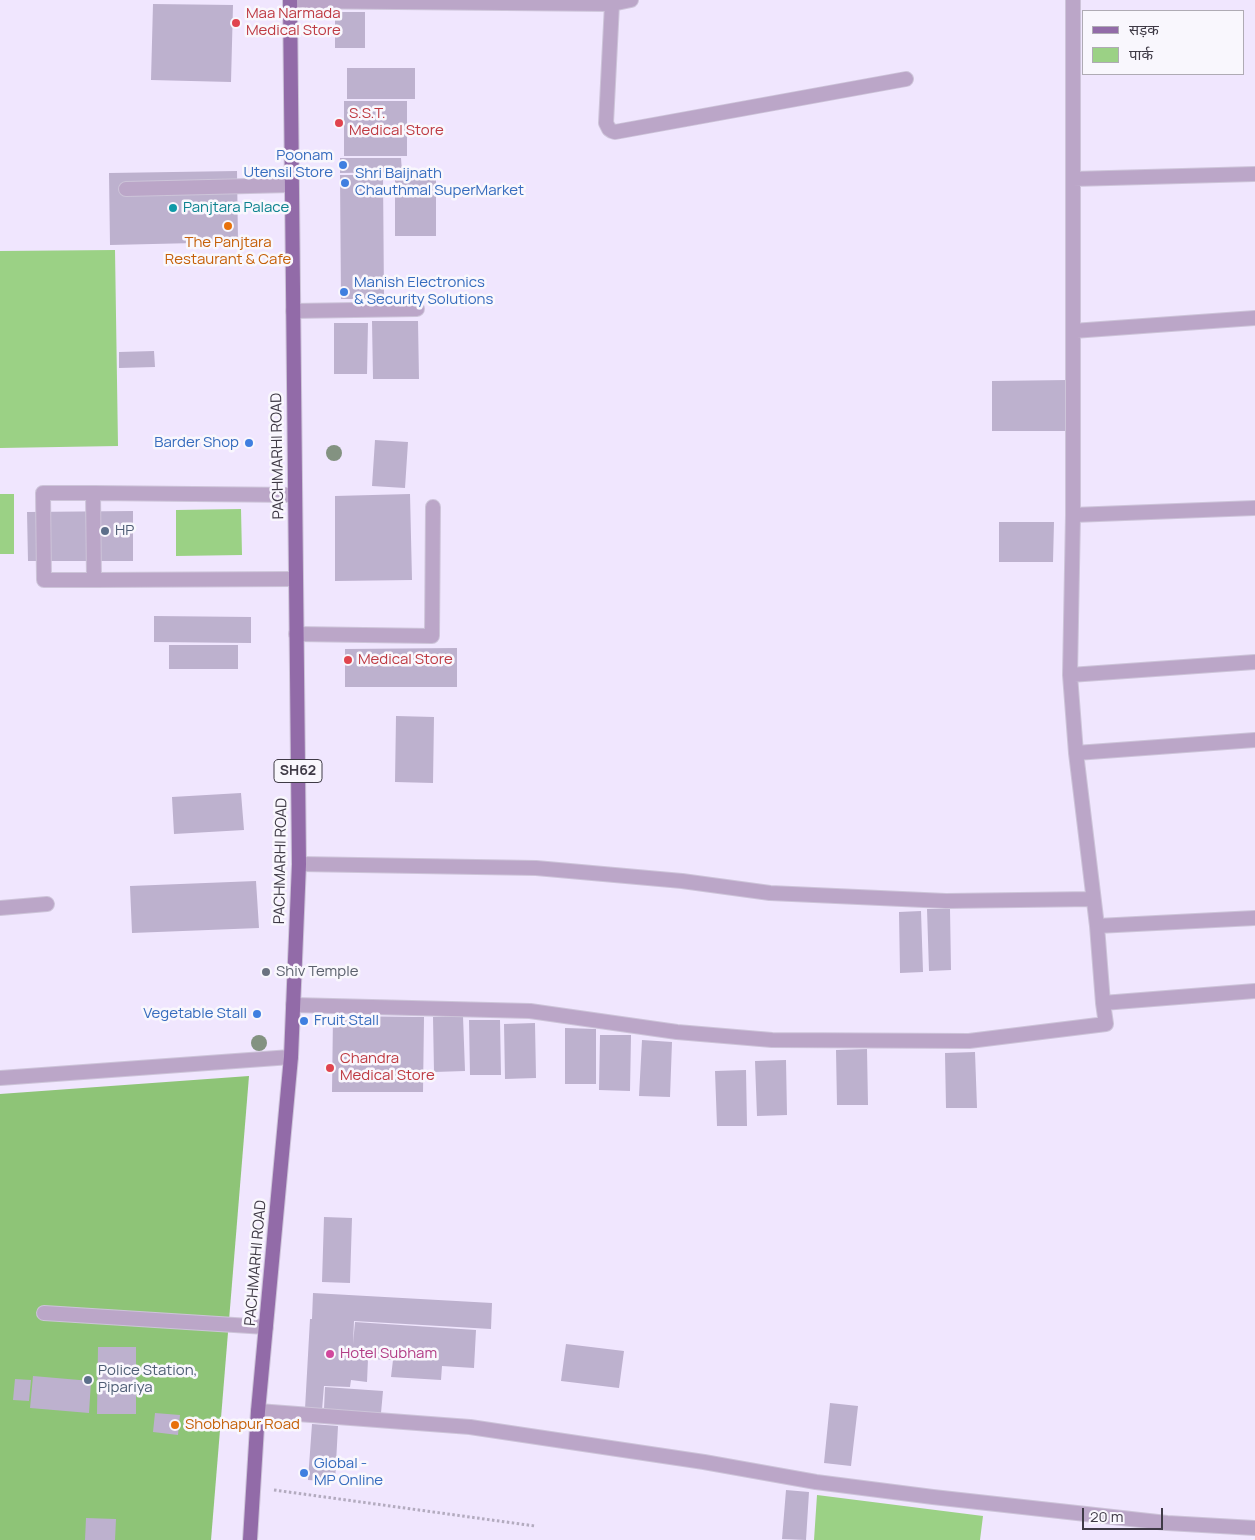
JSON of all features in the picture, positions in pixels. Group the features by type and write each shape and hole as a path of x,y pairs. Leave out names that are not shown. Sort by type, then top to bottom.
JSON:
{"main road":[{"name":"PACHMARHI ROAD","path":"250,1540 258,1411 291,1057 299,864 290,0"}],"street":[{"path":"290,0 612,4 631,0"},
{"path":"293,1005 530,1011 676,1032 772,1040 969,1041 1106,1024 1097,926 1076,754 1070,675 1073,515 1073,0"},
{"path":"612,4 606,123 609,129 615,132 906,79"},
{"path":"1073,179 1255,174"},
{"path":"126,189 291,185"},
{"path":"293,311 417,308"},
{"path":"1073,330 1255,318"},
{"path":"295,495 43,493 44,580 296,579"},
{"path":"93,493 94,580"},
{"path":"296,634 432,636 433,507"},
{"path":"1073,515 1255,508"},
{"path":"1070,675 1255,662"},
{"path":"1076,754 1255,740"},
{"path":"299,864 536,868 682,880 770,893 936,901 1093,899"},
{"path":"0,908 47,904"},
{"path":"1097,926 1255,918"},
{"path":"1103,1003 1255,991"},
{"path":"0,1078 291,1057"},
{"path":"44,1313 266,1327"},
{"path":"258,1411 470,1427 704,1462 816,1482 923,1496 1167,1522 1255,1528"}],"path":[{"path":"253,1487 535,1526"}],"green space":[{"path":"115,250 118,446 0,448 0,251"},
{"path":"0,494 14,494 14,554 0,554"},
{"path":"241,509 242,555 176,556 176,510"},
{"path":"249,1076 211,1540 0,1540 0,1094"},
{"path":"817,1495 983,1516 980,1540 814,1540"}],"building":[{"path":"153,4 233,5 231,82 151,80"},
{"path":"335,12 365,12 365,48 335,48"},
{"path":"347,68 415,68 415,99 347,99"},
{"path":"344,101 407,101 407,156 344,156"},
{"path":"340,158 401,158 402,172 340,173"},
{"name":"Panjtara Palace","path":"237,171 238,242 110,245 109,173"},
{"path":"340,175 383,175 384,299 341,299"},
{"path":"395,176 436,176 436,236 395,236"},
{"path":"372,321 418,321 419,379 373,379"},
{"path":"334,323 368,323 367,374 334,374"},
{"path":"154,351 155,367 119,368 119,352"},
{"path":"1068,380 1068,431 992,431 992,381"},
{"path":"375,440 408,442 405,488 372,486"},
{"path":"410,494 412,580 335,581 335,496"},
{"path":"133,511 133,561 28,561 27,512"},
{"path":"999,522 1054,522 1053,562 999,562"},
{"path":"154,616 251,617 251,643 154,642"},
{"path":"169,645 238,645 238,669 169,669"},
{"path":"457,648 457,687 345,687 345,649"},
{"path":"396,716 434,717 433,783 395,782"},
{"path":"241,793 244,830 174,834 172,797"},
{"path":"256,881 259,928 132,933 130,886"},
{"path":"927,909 950,909 951,970 929,971"},
{"path":"921,911 923,972 900,973 899,912"},
{"path":"333,1016 424,1017 423,1092 332,1092"},
{"path":"463,1016 465,1071 434,1072 433,1017"},
{"path":"469,1020 500,1020 501,1075 470,1075"},
{"path":"535,1023 536,1078 505,1079 504,1024"},
{"path":"565,1028 596,1029 596,1084 565,1084"},
{"path":"600,1035 631,1035 630,1091 599,1090"},
{"path":"642,1040 672,1042 670,1097 639,1096"},
{"path":"867,1049 868,1105 837,1105 836,1050"},
{"path":"975,1052 977,1108 946,1108 945,1053"},
{"path":"786,1060 787,1115 757,1116 755,1061"},
{"path":"746,1070 747,1126 717,1126 715,1071"},
{"path":"324,1217 352,1218 350,1283 322,1282"},
{"path":"313,1293 492,1303 491,1329 354,1321 353,1344 355,1322 476,1330 474,1368 442,1366 441,1380 391,1377 393,1360 368,1359 367,1382 351,1380 350,1387 324,1386 322,1410 305,1409"},
{"path":"566,1344 624,1351 619,1388 561,1381"},
{"path":"98,1347 136,1347 136,1414 97,1414"},
{"path":"33,1376 91,1381 89,1413 30,1408"},
{"path":"15,1379 31,1380 29,1401 13,1400"},
{"path":"325,1387 383,1391 381,1413 324,1409"},
{"path":"830,1403 858,1406 851,1466 824,1463"},
{"path":"155,1413 180,1415 178,1435 153,1432"},
{"path":"312,1424 338,1426 335,1482 308,1480"},
{"path":"786,1490 809,1492 806,1540 782,1539"},
{"path":"86,1518 116,1519 115,1540 85,1540"}],"place":[{"name":"Maa Narmada Medical Store","path":"236,23"},
{"name":"S.S.T. Medical Store","path":"339,123"},
{"name":"Poonam Utensil Store","path":"343,165"},
{"name":"Shri Baijnath Chauthmal SuperMarket","path":"345,183"},
{"name":"Panjtara Palace","path":"173,208"},
{"name":"The Panjtara Restaurant & Cafe","path":"228,226"},
{"name":"Manish Electronics & Security Solutions","path":"344,292"},
{"name":"Barder Shop","path":"249,443"},
{"name":"HP","path":"105,531"},
{"name":"Medical Store","path":"348,660"},
{"name":"Shiv Temple","path":"266,972"},
{"name":"Vegetable Stall","path":"257,1014"},
{"name":"Fruit Stall","path":"304,1021"},
{"name":"Chandra Medical Store","path":"330,1068"},
{"name":"Hotel Subham","path":"330,1354"},
{"name":"Police Station, Pipariya","path":"88,1380"},
{"name":"Shobhapur Road","path":"175,1425"},
{"name":"Global - MP Online","path":"304,1473"}]}
